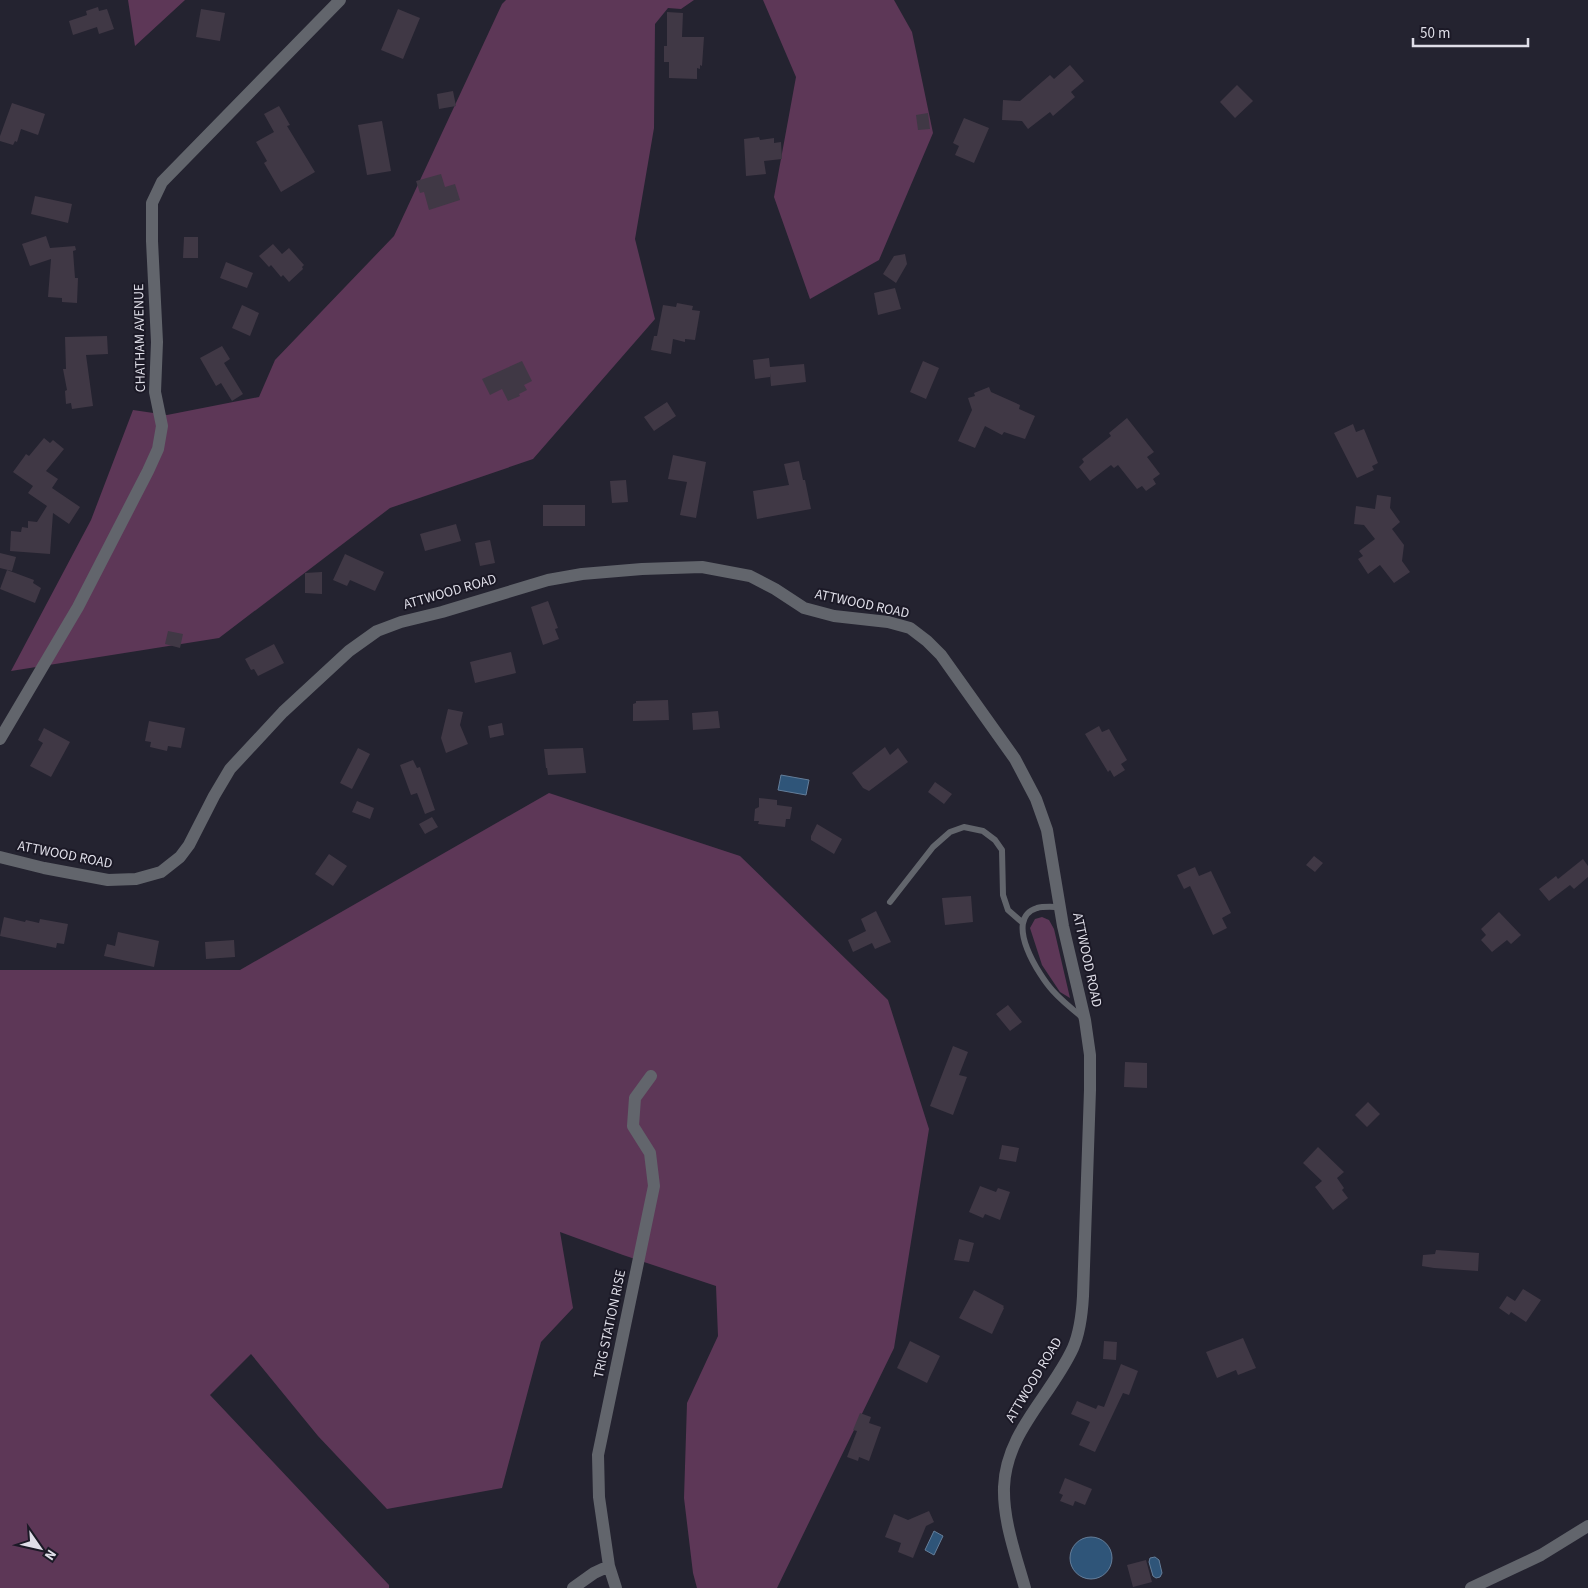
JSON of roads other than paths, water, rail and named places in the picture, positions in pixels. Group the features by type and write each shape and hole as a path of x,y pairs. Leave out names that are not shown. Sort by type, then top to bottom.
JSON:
{"street":[{"name":"CHATHAM AVENUE","path":"0,739 78,607 158,449 162,426 155,392 157,342 152,203 162,182 340,0"},
{"name":"ATTWOOD ROAD","path":"0,857 44,868 108,880 136,879 161,872 180,857 189,845 230,769 282,712 349,651 377,631 401,622 442,612 548,580 582,574 625,570 702,566 750,576 775,589 804,608 834,616 888,622 910,628 928,641 941,655 1005,745 1031,788 1042,812 1047,830 1067,943 1085,1020 1090,1055 1081,1319 1077,1337 1072,1348 1014,1444 1004,1488 1007,1522 1025,1588"},
{"name":"TRIG STATION RISE","path":"616,1588 608,1566 599,1497 598,1455 654,1186 650,1153 633,1126 635,1098 651,1076"},
{"path":"1471,1588 1521,1566 1588,1526"},
{"path":"574,1588 594,1573 608,1566"}],"lane":[{"path":"890,902 933,847 950,832 964,827 983,831 995,840 1002,850 1003,895 1008,910 1023,923"},
{"path":"1060,907 1042,907 1032,910 1023,923 1022,929 1026,946 1036,968 1052,990 1085,1020"}],"water":[{"path":"781,775 809,780 806,795 778,790"},
{"path":"934,1531 943,1536 934,1555 925,1550"},
{"path":"1091,1537 1106,1543 1112,1558 1106,1573 1091,1579 1076,1573 1070,1558 1076,1543"},
{"path":"1155,1557 1159,1560 1162,1573 1160,1577 1156,1578 1153,1576 1149,1562 1150,1558"}]}
